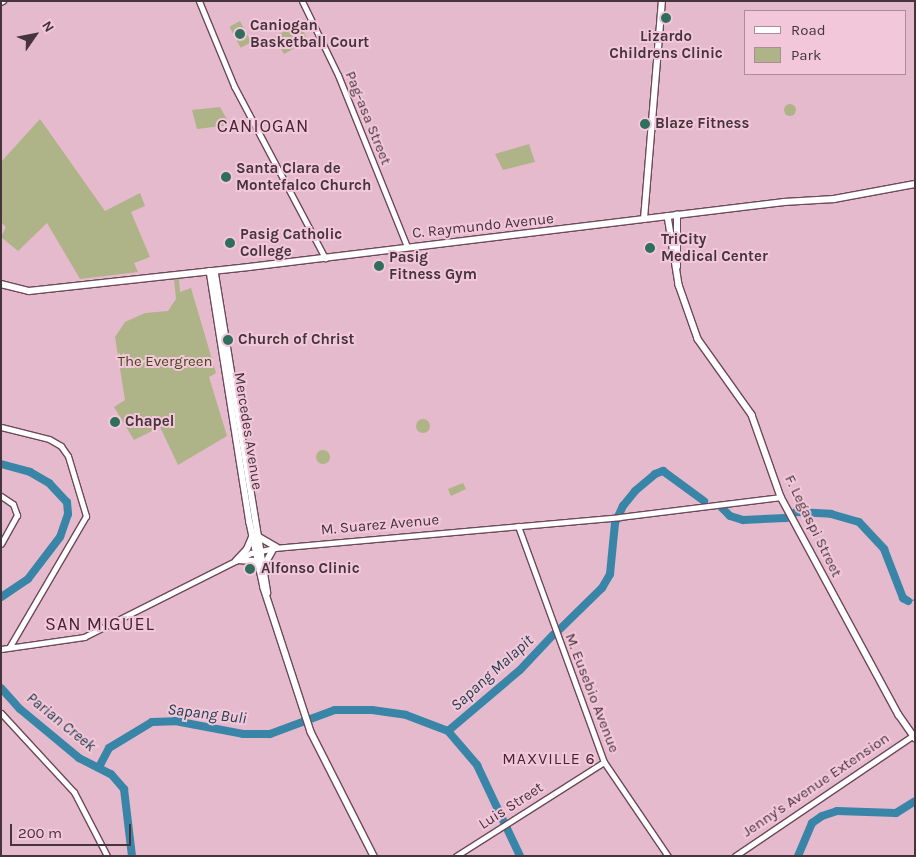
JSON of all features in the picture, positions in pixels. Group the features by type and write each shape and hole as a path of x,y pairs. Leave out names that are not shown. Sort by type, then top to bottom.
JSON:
{"main road":[{"path":"644,219 662,1"},
{"name":"C. Raymundo Avenue","path":"1,283 53,288 212,271 668,216 855,196 915,184"},
{"name":"F. Legaspi Street","path":"677,215 677,267"},
{"name":"F. Legaspi Street","path":"668,216 679,285 698,339 752,415 781,497 790,515 914,736"},
{"name":"Mercedes Avenue","path":"212,271 256,536 268,593 306,719 329,772 374,856"},
{"path":"256,536 275,548 262,566 253,561 237,561 256,536"}],"street":[{"path":"199,1 234,86 325,258"},
{"name":"Pag-asa Street","path":"302,1 338,75 407,247"},
{"path":"1,427 49,439 61,446 68,456 86,516 10,646"},
{"path":"1,496 14,504 17,514 1,544"},
{"name":"M. Suarez Avenue","path":"1,649 10,646 84,637 259,551 619,517 781,497"},
{"name":"M. Eusebio Avenue","path":"518,526 604,762 668,856"},
{"path":"1,713 74,792 107,856"},
{"name":"Jenny's Avenue Extension","path":"735,856 914,736"},
{"name":"Luis Street","path":"456,856 604,762"}],"green space":[{"name":"Caniogan Basketball Court","path":"240,21 251,42 241,48 229,27"},
{"path":"299,23 306,36 303,38 305,42 284,54 274,37"},
{"path":"788,104 792,104 796,110 792,116 788,116 784,112 784,108"},
{"path":"220,107 230,125 197,129 192,110"},
{"path":"40,119 105,211 140,193 145,206 131,212 150,257 134,263 138,272 80,279 47,223 18,251 1,237 6,227 1,222 1,162"},
{"path":"529,144 535,162 503,170 495,154"},
{"name":"The Evergreen","path":"174,279 179,279 180,292 191,288 216,373 209,377 227,436 178,465 160,427 134,440 114,407 125,400 115,337 125,322 145,313 168,311 176,299"},
{"path":"423,419 428,421 430,426 428,431 423,433 418,431 416,426 418,421"},
{"path":"323,450 328,452 330,457 328,462 323,464 318,462 316,457 318,452"},
{"path":"463,483 466,489 451,496 448,489"}],"waterway":[{"name":"Parian Creek","path":"1,464 30,472 49,483 67,502 68,514 60,537 28,579 1,597"},
{"name":"Sapang Malapit","path":"557,632 602,588 610,574 615,523 623,506 635,491 655,474 663,471 704,501"},
{"name":"Sapang Malapit","path":"722,508 730,516 743,520 786,518 796,512 831,514 859,522 884,549 903,598 908,601"},
{"name":"Sapang Malapit","path":"908,601 915,599"},
{"name":"Sapang Malapit","path":"448,731 520,670 553,635"},
{"name":"Parian Creek","path":"1,688 20,709 79,758 111,774 124,789 132,856"},
{"name":"Sapang Buli","path":"99,767 109,748 152,722 175,721 243,734 270,734 335,710 372,710 406,715 448,731 477,765 520,856"},
{"path":"798,856 812,823 822,816 837,811 896,813 915,801"}],"place":[{"name":"Lizardo Childrens Clinic","path":"666,18"},
{"name":"Caniogan Basketball Court","path":"240,34"},
{"name":"Blaze Fitness","path":"645,124"},
{"name":"Santa Clara de Montefalco Church","path":"226,177"},
{"name":"Pasig Catholic College","path":"230,243"},
{"name":"TriCity Medical Center","path":"650,248"},
{"name":"Pasig Fitness Gym","path":"379,266"},
{"name":"Church of Christ","path":"228,340"},
{"name":"Chapel","path":"115,422"},
{"name":"Alfonso Clinic","path":"250,569"}],"district":[{"name":"CANIOGAN","path":"263,126"},
{"name":"SAN MIGUEL","path":"100,624"},
{"name":"MAXVILLE 6","path":"549,759"}]}
